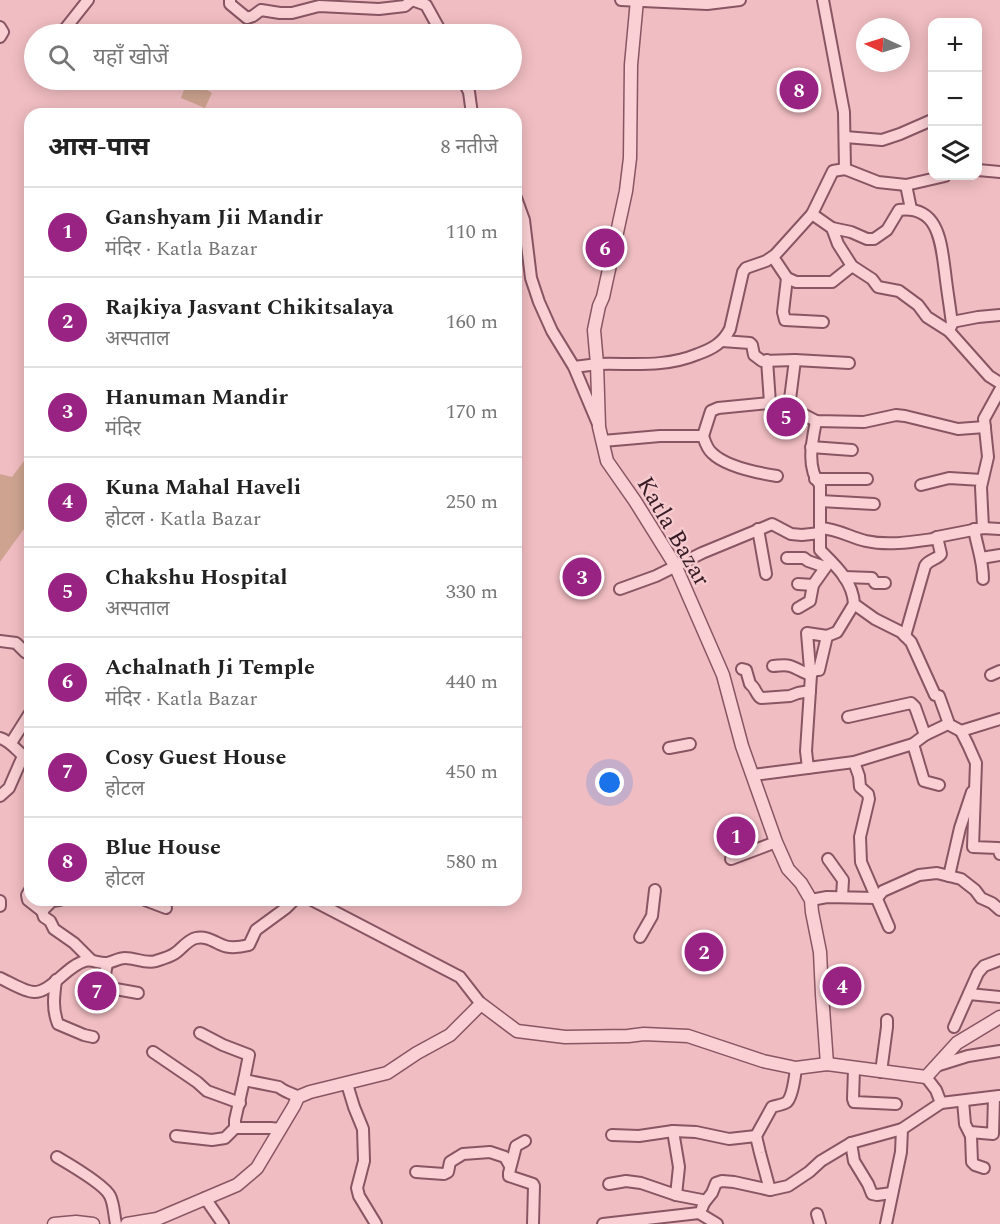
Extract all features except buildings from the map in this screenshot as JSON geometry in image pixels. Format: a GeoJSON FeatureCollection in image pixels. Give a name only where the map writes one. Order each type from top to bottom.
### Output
{"type":"FeatureCollection","features":[{"type":"Feature","properties":{"kind":"street"},"geometry":{"type":"LineString","coordinates":[[69,24],[88,0]]}},
{"type":"Feature","properties":{"kind":"street"},"geometry":{"type":"LineString","coordinates":[[230,0],[230,4],[247,18],[261,10],[292,13],[319,6],[380,9],[405,6],[412,0],[426,5],[436,24]]}},
{"type":"Feature","properties":{"kind":"street"},"geometry":{"type":"LineString","coordinates":[[621,0],[707,4],[740,0]]}},
{"type":"Feature","properties":{"kind":"street"},"geometry":{"type":"LineString","coordinates":[[823,0],[844,111],[845,169]]}},
{"type":"Feature","properties":{"kind":"street","name":"Katla Bazar"},"geometry":{"type":"LineString","coordinates":[[637,1],[632,65],[629,169],[594,330],[599,427],[608,461],[675,565],[723,675],[742,746],[776,842],[788,869],[801,883],[811,900],[820,952],[827,1064]]}},
{"type":"Feature","properties":{"kind":"street"},"geometry":{"type":"LineString","coordinates":[[0,27],[3,32],[0,37]]}},
{"type":"Feature","properties":{"kind":"street"},"geometry":{"type":"LineString","coordinates":[[468,90],[471,108]]}},
{"type":"Feature","properties":{"kind":"street"},"geometry":{"type":"LineString","coordinates":[[845,137],[882,140],[928,122]]}},
{"type":"Feature","properties":{"kind":"street"},"geometry":{"type":"LineString","coordinates":[[574,367],[597,364],[667,364],[687,359],[717,346],[726,338],[730,329],[743,272],[746,268],[772,257],[812,214],[833,171],[845,169],[878,182],[906,185],[928,180]]}},
{"type":"Feature","properties":{"kind":"street"},"geometry":{"type":"LineString","coordinates":[[982,170],[1000,171]]}},
{"type":"Feature","properties":{"kind":"street"},"geometry":{"type":"LineString","coordinates":[[906,185],[911,209]]}},
{"type":"Feature","properties":{"kind":"street"},"geometry":{"type":"LineString","coordinates":[[812,214],[832,228],[851,232],[867,239],[874,239],[887,230],[897,211],[901,209],[911,209],[925,214],[939,233],[950,327]]}},
{"type":"Feature","properties":{"kind":"street"},"geometry":{"type":"LineString","coordinates":[[522,214],[533,285],[552,331],[574,367],[599,427]]}},
{"type":"Feature","properties":{"kind":"street"},"geometry":{"type":"LineString","coordinates":[[832,228],[838,244],[852,266],[872,279],[878,287],[899,291],[918,305],[927,317],[950,327],[989,376],[1000,383]]}},
{"type":"Feature","properties":{"kind":"street"},"geometry":{"type":"LineString","coordinates":[[772,257],[787,278],[796,282],[829,282],[852,266]]}},
{"type":"Feature","properties":{"kind":"street"},"geometry":{"type":"LineString","coordinates":[[787,278],[784,319],[793,322],[823,322]]}},
{"type":"Feature","properties":{"kind":"street"},"geometry":{"type":"LineString","coordinates":[[950,327],[978,316],[1000,315]]}},
{"type":"Feature","properties":{"kind":"street"},"geometry":{"type":"LineString","coordinates":[[722,341],[750,343],[754,355],[762,361],[849,363]]}},
{"type":"Feature","properties":{"kind":"street"},"geometry":{"type":"LineString","coordinates":[[767,360],[770,403]]}},
{"type":"Feature","properties":{"kind":"street"},"geometry":{"type":"LineString","coordinates":[[789,407],[795,360]]}},
{"type":"Feature","properties":{"kind":"street"},"geometry":{"type":"LineString","coordinates":[[983,579],[981,558],[976,543],[982,480],[987,462],[984,419],[1000,390]]}},
{"type":"Feature","properties":{"kind":"street"},"geometry":{"type":"LineString","coordinates":[[777,476],[742,469],[712,454],[703,436],[711,411],[718,408],[770,403],[789,407],[816,421],[864,422],[896,415],[958,429],[985,427]]}},
{"type":"Feature","properties":{"kind":"street"},"geometry":{"type":"LineString","coordinates":[[808,768],[806,751],[812,672],[807,633],[827,636],[837,632],[854,604],[852,593],[844,577],[828,564],[820,550],[820,486],[815,479],[812,467],[811,447],[816,421]]}},
{"type":"Feature","properties":{"kind":"street"},"geometry":{"type":"LineString","coordinates":[[603,441],[660,436],[703,436]]}},
{"type":"Feature","properties":{"kind":"street"},"geometry":{"type":"LineString","coordinates":[[811,447],[852,450]]}},
{"type":"Feature","properties":{"kind":"street"},"geometry":{"type":"LineString","coordinates":[[987,453],[1000,455]]}},
{"type":"Feature","properties":{"kind":"street"},"geometry":{"type":"LineString","coordinates":[[921,485],[949,478],[982,480]]}},
{"type":"Feature","properties":{"kind":"street"},"geometry":{"type":"LineString","coordinates":[[815,479],[867,479]]}},
{"type":"Feature","properties":{"kind":"street"},"geometry":{"type":"LineString","coordinates":[[820,501],[874,504]]}},
{"type":"Feature","properties":{"kind":"street"},"geometry":{"type":"LineString","coordinates":[[620,589],[656,576],[702,552],[772,525],[791,534],[802,535],[820,530],[835,530],[876,543],[907,542],[978,529],[1000,529]]}},
{"type":"Feature","properties":{"kind":"street"},"geometry":{"type":"LineString","coordinates":[[758,529],[766,574]]}},
{"type":"Feature","properties":{"kind":"street"},"geometry":{"type":"LineString","coordinates":[[905,636],[925,566],[941,554],[937,537]]}},
{"type":"Feature","properties":{"kind":"street"},"geometry":{"type":"LineString","coordinates":[[981,558],[1000,555]]}},
{"type":"Feature","properties":{"kind":"street"},"geometry":{"type":"LineString","coordinates":[[787,558],[804,558],[808,561],[828,564]]}},
{"type":"Feature","properties":{"kind":"street"},"geometry":{"type":"LineString","coordinates":[[798,608],[810,601],[813,585],[828,564]]}},
{"type":"Feature","properties":{"kind":"street"},"geometry":{"type":"LineString","coordinates":[[844,577],[872,578],[875,583],[885,584]]}},
{"type":"Feature","properties":{"kind":"street"},"geometry":{"type":"LineString","coordinates":[[798,584],[813,585]]}},
{"type":"Feature","properties":{"kind":"street"},"geometry":{"type":"LineString","coordinates":[[854,604],[874,619],[901,632],[911,642],[935,695],[939,696],[948,724]]}},
{"type":"Feature","properties":{"kind":"street"},"geometry":{"type":"LineString","coordinates":[[773,666],[785,665],[799,671],[819,670],[827,636]]}},
{"type":"Feature","properties":{"kind":"street"},"geometry":{"type":"LineString","coordinates":[[0,641],[16,643],[24,651]]}},
{"type":"Feature","properties":{"kind":"street"},"geometry":{"type":"LineString","coordinates":[[742,669],[746,670],[750,684],[761,698],[790,696],[810,691]]}},
{"type":"Feature","properties":{"kind":"street"},"geometry":{"type":"LineString","coordinates":[[848,717],[912,703],[925,735]]}},
{"type":"Feature","properties":{"kind":"street"},"geometry":{"type":"LineString","coordinates":[[961,731],[1000,719]]}},
{"type":"Feature","properties":{"kind":"street"},"geometry":{"type":"LineString","coordinates":[[11,743],[24,722]]}},
{"type":"Feature","properties":{"kind":"street"},"geometry":{"type":"LineString","coordinates":[[948,724],[961,731],[975,764],[973,847],[998,848],[1000,854]]}},
{"type":"Feature","properties":{"kind":"street"},"geometry":{"type":"LineString","coordinates":[[753,775],[854,762],[913,744],[925,735],[948,724]]}},
{"type":"Feature","properties":{"kind":"street"},"geometry":{"type":"LineString","coordinates":[[0,738],[11,743],[24,756]]}},
{"type":"Feature","properties":{"kind":"street"},"geometry":{"type":"LineString","coordinates":[[669,748],[690,744]]}},
{"type":"Feature","properties":{"kind":"street"},"geometry":{"type":"LineString","coordinates":[[913,744],[924,781],[939,786]]}},
{"type":"Feature","properties":{"kind":"street"},"geometry":{"type":"LineString","coordinates":[[0,796],[9,788],[24,762]]}},
{"type":"Feature","properties":{"kind":"street"},"geometry":{"type":"LineString","coordinates":[[854,762],[860,787],[868,794],[869,799],[860,837],[861,862],[889,927]]}},
{"type":"Feature","properties":{"kind":"street"},"geometry":{"type":"LineString","coordinates":[[949,876],[960,828],[975,784]]}},
{"type":"Feature","properties":{"kind":"street"},"geometry":{"type":"LineString","coordinates":[[731,859],[776,842]]}},
{"type":"Feature","properties":{"kind":"street"},"geometry":{"type":"LineString","coordinates":[[828,859],[843,880],[842,897]]}},
{"type":"Feature","properties":{"kind":"street"},"geometry":{"type":"LineString","coordinates":[[811,900],[827,897],[877,898],[884,891],[919,875],[937,873],[961,879],[981,898],[1000,910]]}},
{"type":"Feature","properties":{"kind":"street"},"geometry":{"type":"LineString","coordinates":[[640,937],[652,916],[655,890]]}},
{"type":"Feature","properties":{"kind":"street"},"geometry":{"type":"LineString","coordinates":[[0,901],[0,906]]}},
{"type":"Feature","properties":{"kind":"street"},"geometry":{"type":"LineString","coordinates":[[34,906],[42,911],[54,929],[74,943],[91,960]]}},
{"type":"Feature","properties":{"kind":"street"},"geometry":{"type":"LineString","coordinates":[[42,911],[47,906]]}},
{"type":"Feature","properties":{"kind":"street"},"geometry":{"type":"LineString","coordinates":[[161,906],[166,908]]}},
{"type":"Feature","properties":{"kind":"street"},"geometry":{"type":"LineString","coordinates":[[0,978],[33,992],[41,991],[70,968],[84,961],[107,963],[123,958],[133,958],[147,962],[157,961],[172,956],[193,938],[212,939],[221,945],[233,948],[249,945],[256,930],[288,906]]}},
{"type":"Feature","properties":{"kind":"street"},"geometry":{"type":"LineString","coordinates":[[324,906],[460,977],[481,1004],[517,1032],[559,1036],[644,1034],[688,1036],[763,1061],[796,1068],[827,1064],[926,1077],[936,1090],[941,1103]]}},
{"type":"Feature","properties":{"kind":"street"},"geometry":{"type":"LineString","coordinates":[[954,1027],[978,973],[984,966],[1000,960]]}},
{"type":"Feature","properties":{"kind":"street"},"geometry":{"type":"LineString","coordinates":[[107,963],[104,982],[106,986],[138,993]]}},
{"type":"Feature","properties":{"kind":"street"},"geometry":{"type":"LineString","coordinates":[[56,980],[54,1002],[58,1024],[93,1037]]}},
{"type":"Feature","properties":{"kind":"street"},"geometry":{"type":"LineString","coordinates":[[969,994],[1000,997]]}},
{"type":"Feature","properties":{"kind":"street"},"geometry":{"type":"LineString","coordinates":[[127,1224],[157,1219],[237,1185],[257,1168],[298,1097],[387,1073],[450,1035],[481,1004]]}},
{"type":"Feature","properties":{"kind":"street"},"geometry":{"type":"LineString","coordinates":[[926,1077],[957,1043],[1000,1017]]}},
{"type":"Feature","properties":{"kind":"street"},"geometry":{"type":"LineString","coordinates":[[881,1072],[887,1020]]}},
{"type":"Feature","properties":{"kind":"street"},"geometry":{"type":"LineString","coordinates":[[176,1136],[212,1140],[225,1138],[235,1128],[249,1055],[200,1033]]}},
{"type":"Feature","properties":{"kind":"street"},"geometry":{"type":"LineString","coordinates":[[936,1065],[968,1056],[1000,1051]]}},
{"type":"Feature","properties":{"kind":"street"},"geometry":{"type":"LineString","coordinates":[[153,1052],[207,1091],[240,1103]]}},
{"type":"Feature","properties":{"kind":"street"},"geometry":{"type":"LineString","coordinates":[[770,1190],[756,1136],[772,1107],[788,1100],[796,1068]]}},
{"type":"Feature","properties":{"kind":"street"},"geometry":{"type":"LineString","coordinates":[[854,1069],[854,1102],[896,1104]]}},
{"type":"Feature","properties":{"kind":"street"},"geometry":{"type":"LineString","coordinates":[[244,1080],[279,1087],[298,1097]]}},
{"type":"Feature","properties":{"kind":"street"},"geometry":{"type":"LineString","coordinates":[[347,1084],[363,1129],[364,1161],[357,1188],[359,1196],[376,1224]]}},
{"type":"Feature","properties":{"kind":"street"},"geometry":{"type":"LineString","coordinates":[[603,1224],[702,1208],[716,1183],[722,1181],[770,1190],[788,1186],[809,1172],[820,1161],[851,1143],[902,1129],[941,1103],[998,1096],[993,1134],[970,1132]]}},
{"type":"Feature","properties":{"kind":"street"},"geometry":{"type":"LineString","coordinates":[[963,1101],[965,1124],[972,1140],[972,1162],[984,1168]]}},
{"type":"Feature","properties":{"kind":"street"},"geometry":{"type":"LineString","coordinates":[[235,1128],[280,1129]]}},
{"type":"Feature","properties":{"kind":"street"},"geometry":{"type":"LineString","coordinates":[[886,1224],[901,1152],[902,1129]]}},
{"type":"Feature","properties":{"kind":"street"},"geometry":{"type":"LineString","coordinates":[[612,1135],[639,1136],[673,1131],[696,1132],[729,1139],[756,1136]]}},
{"type":"Feature","properties":{"kind":"street"},"geometry":{"type":"LineString","coordinates":[[673,1131],[679,1167],[676,1195]]}},
{"type":"Feature","properties":{"kind":"street"},"geometry":{"type":"LineString","coordinates":[[525,1141],[516,1146],[509,1176],[533,1184],[533,1224]]}},
{"type":"Feature","properties":{"kind":"street"},"geometry":{"type":"LineString","coordinates":[[851,1143],[854,1161],[872,1194],[892,1193]]}},
{"type":"Feature","properties":{"kind":"street"},"geometry":{"type":"LineString","coordinates":[[416,1172],[444,1174],[448,1172],[450,1162],[463,1154],[481,1152],[495,1153],[505,1157],[510,1166]]}},
{"type":"Feature","properties":{"kind":"street"},"geometry":{"type":"LineString","coordinates":[[57,1157],[106,1190],[111,1198],[116,1224]]}},
{"type":"Feature","properties":{"kind":"street"},"geometry":{"type":"LineString","coordinates":[[609,1184],[626,1181],[641,1183],[676,1195],[698,1199],[702,1208],[717,1224]]}},
{"type":"Feature","properties":{"kind":"street"},"geometry":{"type":"LineString","coordinates":[[205,1198],[223,1224]]}},
{"type":"Feature","properties":{"kind":"street"},"geometry":{"type":"LineString","coordinates":[[54,1224],[76,1222],[93,1224]]}},
{"type":"Feature","properties":{"kind":"shaded area"},"geometry":{"type":"Polygon","coordinates":[[[184,90],[207,90],[212,93],[205,108],[181,98],[184,90]]]}},
{"type":"Feature","properties":{"kind":"shaded area"},"geometry":{"type":"Polygon","coordinates":[[[24,461],[24,529],[0,562],[0,474],[12,477],[24,461]]]}},
{"type":"Feature","properties":{"kind":"place","name":"Blue House"},"geometry":{"type":"Point","coordinates":[799,90]}},
{"type":"Feature","properties":{"kind":"place","name":"Achalnath Ji Temple"},"geometry":{"type":"Point","coordinates":[605,248]}},
{"type":"Feature","properties":{"kind":"place","name":"Chakshu Hospital"},"geometry":{"type":"Point","coordinates":[786,417]}},
{"type":"Feature","properties":{"kind":"place","name":"Hanuman Mandir"},"geometry":{"type":"Point","coordinates":[582,577]}},
{"type":"Feature","properties":{"kind":"place","name":"Ganshyam Jii Mandir"},"geometry":{"type":"Point","coordinates":[736,836]}},
{"type":"Feature","properties":{"kind":"place","name":"Rajkiya Jasvant Chikitsalaya"},"geometry":{"type":"Point","coordinates":[704,952]}},
{"type":"Feature","properties":{"kind":"place","name":"Kuna Mahal Haveli"},"geometry":{"type":"Point","coordinates":[842,986]}},
{"type":"Feature","properties":{"kind":"place","name":"Cosy Guest House"},"geometry":{"type":"Point","coordinates":[97,991]}}]}
